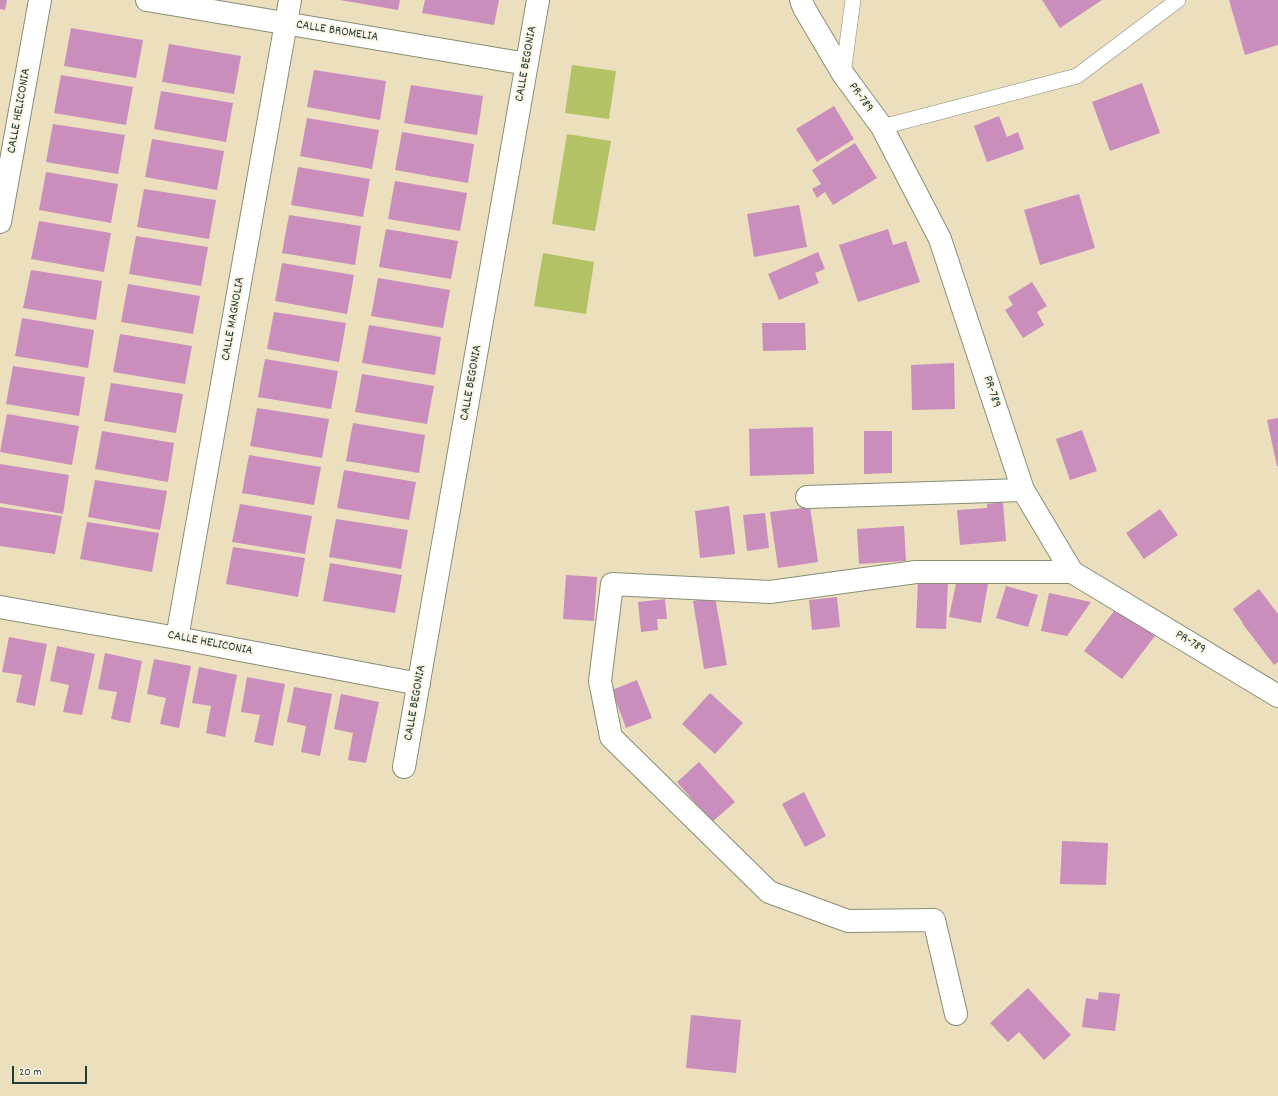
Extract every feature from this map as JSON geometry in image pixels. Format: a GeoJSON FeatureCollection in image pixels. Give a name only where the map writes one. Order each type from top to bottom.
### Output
{"type":"FeatureCollection","features":[{"type":"Feature","properties":{"kind":"street","name":"CALLE HELICONIA"},"geometry":{"type":"LineString","coordinates":[[0,222],[40,0]]}},
{"type":"Feature","properties":{"kind":"street","name":"CALLE BROMELIA"},"geometry":{"type":"LineString","coordinates":[[147,0],[527,64]]}},
{"type":"Feature","properties":{"kind":"street","name":"CALLE MAGNOLIA"},"geometry":{"type":"LineString","coordinates":[[177,638],[290,0]]}},
{"type":"Feature","properties":{"kind":"street","name":"CALLE BEGONIA"},"geometry":{"type":"LineString","coordinates":[[404,767],[538,0]]}},
{"type":"Feature","properties":{"kind":"street","name":"PR-789"},"geometry":{"type":"LineString","coordinates":[[801,0],[804,8],[843,74],[882,127],[940,239],[1023,490],[1072,572],[1278,696]]}},
{"type":"Feature","properties":{"kind":"street"},"geometry":{"type":"LineString","coordinates":[[806,497],[1023,490]]}},
{"type":"Feature","properties":{"kind":"street"},"geometry":{"type":"LineString","coordinates":[[956,1014],[934,920],[848,921],[769,892],[610,737],[600,681],[612,584],[770,592],[916,572],[1072,572]]}},
{"type":"Feature","properties":{"kind":"street","name":"CALLE HELICONIA"},"geometry":{"type":"LineString","coordinates":[[0,607],[177,638],[419,684]]}},
{"type":"Feature","properties":{"kind":"lane"},"geometry":{"type":"LineString","coordinates":[[843,74],[853,0]]}},
{"type":"Feature","properties":{"kind":"lane"},"geometry":{"type":"LineString","coordinates":[[882,127],[1077,76],[1178,0]]}},
{"type":"Feature","properties":{"kind":"green space"},"geometry":{"type":"Polygon","coordinates":[[[572,65],[616,71],[609,119],[565,113],[572,65]]]}},
{"type":"Feature","properties":{"kind":"green space"},"geometry":{"type":"Polygon","coordinates":[[[567,134],[611,141],[595,231],[552,224],[567,134]]]}},
{"type":"Feature","properties":{"kind":"green space"},"geometry":{"type":"Polygon","coordinates":[[[543,253],[594,262],[586,314],[534,306],[543,253]]]}},
{"type":"Feature","properties":{"kind":"building"},"geometry":{"type":"Polygon","coordinates":[[[0,0],[7,0],[5,10],[0,9],[0,0]]]}},
{"type":"Feature","properties":{"kind":"building"},"geometry":{"type":"Polygon","coordinates":[[[340,0],[400,0],[398,10],[340,0]]]}},
{"type":"Feature","properties":{"kind":"building"},"geometry":{"type":"Polygon","coordinates":[[[425,0],[499,0],[494,25],[422,13],[425,0]]]}},
{"type":"Feature","properties":{"kind":"building"},"geometry":{"type":"Polygon","coordinates":[[[1042,0],[1102,0],[1060,28],[1042,0]]]}},
{"type":"Feature","properties":{"kind":"building"},"geometry":{"type":"Polygon","coordinates":[[[1229,0],[1278,0],[1278,45],[1245,55],[1229,0]]]}},
{"type":"Feature","properties":{"kind":"building"},"geometry":{"type":"Polygon","coordinates":[[[71,28],[143,40],[136,78],[64,66],[71,28]]]}},
{"type":"Feature","properties":{"kind":"building"},"geometry":{"type":"Polygon","coordinates":[[[169,44],[241,56],[234,94],[162,82],[169,44]]]}},
{"type":"Feature","properties":{"kind":"building"},"geometry":{"type":"Polygon","coordinates":[[[314,70],[386,81],[380,120],[307,107],[314,70]]]}},
{"type":"Feature","properties":{"kind":"building"},"geometry":{"type":"Polygon","coordinates":[[[61,75],[133,87],[126,125],[54,113],[61,75]]]}},
{"type":"Feature","properties":{"kind":"building"},"geometry":{"type":"Polygon","coordinates":[[[1142,83],[1160,133],[1110,151],[1092,102],[1142,83]]]}},
{"type":"Feature","properties":{"kind":"building"},"geometry":{"type":"Polygon","coordinates":[[[411,85],[483,96],[477,135],[404,123],[411,85]]]}},
{"type":"Feature","properties":{"kind":"building"},"geometry":{"type":"Polygon","coordinates":[[[161,91],[233,103],[226,142],[154,129],[161,91]]]}},
{"type":"Feature","properties":{"kind":"building"},"geometry":{"type":"Polygon","coordinates":[[[834,106],[854,139],[817,162],[796,129],[834,106]]]}},
{"type":"Feature","properties":{"kind":"building"},"geometry":{"type":"Polygon","coordinates":[[[999,116],[1007,137],[1018,132],[1024,149],[987,162],[974,126],[999,116]]]}},
{"type":"Feature","properties":{"kind":"building"},"geometry":{"type":"Polygon","coordinates":[[[307,118],[379,130],[372,169],[300,156],[307,118]]]}},
{"type":"Feature","properties":{"kind":"building"},"geometry":{"type":"Polygon","coordinates":[[[53,124],[125,135],[118,174],[46,162],[53,124]]]}},
{"type":"Feature","properties":{"kind":"building"},"geometry":{"type":"Polygon","coordinates":[[[402,132],[474,144],[468,183],[395,170],[402,132]]]}},
{"type":"Feature","properties":{"kind":"building"},"geometry":{"type":"Polygon","coordinates":[[[152,139],[224,151],[217,190],[145,177],[152,139]]]}},
{"type":"Feature","properties":{"kind":"building"},"geometry":{"type":"Polygon","coordinates":[[[855,143],[877,178],[833,205],[825,192],[817,198],[812,189],[821,184],[812,170],[855,143]]]}},
{"type":"Feature","properties":{"kind":"building"},"geometry":{"type":"Polygon","coordinates":[[[298,167],[370,179],[363,217],[291,205],[298,167]]]}},
{"type":"Feature","properties":{"kind":"building"},"geometry":{"type":"Polygon","coordinates":[[[46,172],[118,184],[111,223],[39,210],[46,172]]]}},
{"type":"Feature","properties":{"kind":"building"},"geometry":{"type":"Polygon","coordinates":[[[395,181],[467,193],[460,231],[388,219],[395,181]]]}},
{"type":"Feature","properties":{"kind":"building"},"geometry":{"type":"Polygon","coordinates":[[[144,189],[216,200],[209,239],[137,227],[144,189]]]}},
{"type":"Feature","properties":{"kind":"building"},"geometry":{"type":"Polygon","coordinates":[[[1079,194],[1095,248],[1040,265],[1024,210],[1079,194]]]}},
{"type":"Feature","properties":{"kind":"building"},"geometry":{"type":"Polygon","coordinates":[[[799,205],[807,247],[754,257],[747,214],[799,205]]]}},
{"type":"Feature","properties":{"kind":"building"},"geometry":{"type":"Polygon","coordinates":[[[289,215],[361,226],[355,265],[282,253],[289,215]]]}},
{"type":"Feature","properties":{"kind":"building"},"geometry":{"type":"Polygon","coordinates":[[[39,221],[111,233],[104,272],[31,259],[39,221]]]}},
{"type":"Feature","properties":{"kind":"building"},"geometry":{"type":"Polygon","coordinates":[[[386,229],[458,241],[451,279],[379,267],[386,229]]]}},
{"type":"Feature","properties":{"kind":"building"},"geometry":{"type":"Polygon","coordinates":[[[888,229],[893,245],[906,241],[920,282],[858,302],[839,245],[888,229]]]}},
{"type":"Feature","properties":{"kind":"building"},"geometry":{"type":"Polygon","coordinates":[[[136,236],[208,247],[201,286],[129,274],[136,236]]]}},
{"type":"Feature","properties":{"kind":"building"},"geometry":{"type":"Polygon","coordinates":[[[818,252],[825,269],[815,273],[819,283],[779,300],[768,274],[818,252]]]}},
{"type":"Feature","properties":{"kind":"building"},"geometry":{"type":"Polygon","coordinates":[[[282,263],[354,275],[347,314],[275,301],[282,263]]]}},
{"type":"Feature","properties":{"kind":"building"},"geometry":{"type":"Polygon","coordinates":[[[31,270],[102,281],[96,320],[23,308],[31,270]]]}},
{"type":"Feature","properties":{"kind":"building"},"geometry":{"type":"Polygon","coordinates":[[[378,278],[450,290],[443,328],[371,316],[378,278]]]}},
{"type":"Feature","properties":{"kind":"building"},"geometry":{"type":"Polygon","coordinates":[[[1032,282],[1047,306],[1037,312],[1044,325],[1023,338],[1005,310],[1013,305],[1008,297],[1032,282]]]}},
{"type":"Feature","properties":{"kind":"building"},"geometry":{"type":"Polygon","coordinates":[[[128,284],[200,296],[193,334],[121,322],[128,284]]]}},
{"type":"Feature","properties":{"kind":"building"},"geometry":{"type":"Polygon","coordinates":[[[274,312],[346,323],[339,362],[267,349],[274,312]]]}},
{"type":"Feature","properties":{"kind":"building"},"geometry":{"type":"Polygon","coordinates":[[[22,318],[94,330],[88,368],[15,356],[22,318]]]}},
{"type":"Feature","properties":{"kind":"building"},"geometry":{"type":"Polygon","coordinates":[[[762,323],[805,323],[806,350],[763,351],[762,323]]]}},
{"type":"Feature","properties":{"kind":"building"},"geometry":{"type":"Polygon","coordinates":[[[369,325],[441,337],[435,375],[362,363],[369,325]]]}},
{"type":"Feature","properties":{"kind":"building"},"geometry":{"type":"Polygon","coordinates":[[[120,334],[192,346],[185,384],[113,372],[120,334]]]}},
{"type":"Feature","properties":{"kind":"building"},"geometry":{"type":"Polygon","coordinates":[[[265,359],[338,371],[331,409],[258,397],[265,359]]]}},
{"type":"Feature","properties":{"kind":"building"},"geometry":{"type":"Polygon","coordinates":[[[954,363],[955,409],[912,410],[911,365],[954,363]]]}},
{"type":"Feature","properties":{"kind":"building"},"geometry":{"type":"Polygon","coordinates":[[[13,366],[85,377],[79,416],[6,404],[13,366]]]}},
{"type":"Feature","properties":{"kind":"building"},"geometry":{"type":"Polygon","coordinates":[[[362,374],[434,386],[427,424],[355,412],[362,374]]]}},
{"type":"Feature","properties":{"kind":"building"},"geometry":{"type":"Polygon","coordinates":[[[111,383],[183,394],[176,433],[104,421],[111,383]]]}},
{"type":"Feature","properties":{"kind":"building"},"geometry":{"type":"Polygon","coordinates":[[[257,408],[329,419],[322,458],[250,446],[257,408]]]}},
{"type":"Feature","properties":{"kind":"building"},"geometry":{"type":"Polygon","coordinates":[[[7,414],[79,426],[72,465],[0,452],[7,414]]]}},
{"type":"Feature","properties":{"kind":"building"},"geometry":{"type":"Polygon","coordinates":[[[1278,418],[1278,466],[1277,466],[1267,420],[1278,418]]]}},
{"type":"Feature","properties":{"kind":"building"},"geometry":{"type":"Polygon","coordinates":[[[353,423],[425,435],[419,473],[346,461],[353,423]]]}},
{"type":"Feature","properties":{"kind":"building"},"geometry":{"type":"Polygon","coordinates":[[[813,427],[814,474],[750,476],[749,429],[813,427]]]}},
{"type":"Feature","properties":{"kind":"building"},"geometry":{"type":"Polygon","coordinates":[[[1082,430],[1097,471],[1070,480],[1056,439],[1082,430]]]}},
{"type":"Feature","properties":{"kind":"building"},"geometry":{"type":"Polygon","coordinates":[[[102,431],[174,443],[168,482],[95,469],[102,431]]]}},
{"type":"Feature","properties":{"kind":"building"},"geometry":{"type":"Polygon","coordinates":[[[864,431],[892,431],[892,473],[864,474],[864,431]]]}},
{"type":"Feature","properties":{"kind":"building"},"geometry":{"type":"Polygon","coordinates":[[[249,455],[321,467],[314,505],[242,493],[249,455]]]}},
{"type":"Feature","properties":{"kind":"building"},"geometry":{"type":"Polygon","coordinates":[[[0,464],[69,475],[63,514],[0,503],[0,464]]]}},
{"type":"Feature","properties":{"kind":"building"},"geometry":{"type":"Polygon","coordinates":[[[344,470],[416,482],[409,520],[337,508],[344,470]]]}},
{"type":"Feature","properties":{"kind":"building"},"geometry":{"type":"Polygon","coordinates":[[[95,480],[167,491],[160,530],[88,517],[95,480]]]}},
{"type":"Feature","properties":{"kind":"building"},"geometry":{"type":"Polygon","coordinates":[[[1003,502],[1006,541],[960,545],[957,510],[987,508],[987,504],[1003,502]]]}},
{"type":"Feature","properties":{"kind":"building"},"geometry":{"type":"Polygon","coordinates":[[[240,504],[312,516],[305,554],[232,542],[240,504]]]}},
{"type":"Feature","properties":{"kind":"building"},"geometry":{"type":"Polygon","coordinates":[[[729,506],[735,554],[700,558],[695,511],[729,506]]]}},
{"type":"Feature","properties":{"kind":"building"},"geometry":{"type":"Polygon","coordinates":[[[0,507],[62,516],[55,554],[0,546],[0,507]]]}},
{"type":"Feature","properties":{"kind":"building"},"geometry":{"type":"Polygon","coordinates":[[[810,507],[818,562],[778,568],[770,512],[810,507]]]}},
{"type":"Feature","properties":{"kind":"building"},"geometry":{"type":"Polygon","coordinates":[[[1160,509],[1178,535],[1144,559],[1126,533],[1160,509]]]}},
{"type":"Feature","properties":{"kind":"building"},"geometry":{"type":"Polygon","coordinates":[[[765,513],[769,548],[747,551],[743,515],[765,513]]]}},
{"type":"Feature","properties":{"kind":"building"},"geometry":{"type":"Polygon","coordinates":[[[336,519],[408,530],[401,569],[329,557],[336,519]]]}},
{"type":"Feature","properties":{"kind":"building"},"geometry":{"type":"Polygon","coordinates":[[[87,522],[159,533],[152,572],[80,559],[87,522]]]}},
{"type":"Feature","properties":{"kind":"building"},"geometry":{"type":"Polygon","coordinates":[[[904,526],[906,561],[859,564],[857,529],[904,526]]]}},
{"type":"Feature","properties":{"kind":"building"},"geometry":{"type":"Polygon","coordinates":[[[233,547],[305,558],[298,597],[226,584],[233,547]]]}},
{"type":"Feature","properties":{"kind":"building"},"geometry":{"type":"Polygon","coordinates":[[[330,563],[402,575],[395,613],[323,601],[330,563]]]}},
{"type":"Feature","properties":{"kind":"building"},"geometry":{"type":"Polygon","coordinates":[[[566,575],[597,577],[594,621],[563,619],[566,575]]]}},
{"type":"Feature","properties":{"kind":"building"},"geometry":{"type":"Polygon","coordinates":[[[957,579],[988,584],[981,623],[949,617],[957,579]]]}},
{"type":"Feature","properties":{"kind":"building"},"geometry":{"type":"Polygon","coordinates":[[[918,581],[948,581],[946,629],[916,628],[918,581]]]}},
{"type":"Feature","properties":{"kind":"building"},"geometry":{"type":"Polygon","coordinates":[[[1006,586],[1038,595],[1028,627],[996,618],[1006,586]]]}},
{"type":"Feature","properties":{"kind":"building"},"geometry":{"type":"Polygon","coordinates":[[[1259,589],[1278,614],[1278,662],[1274,665],[1233,609],[1259,589]]]}},
{"type":"Feature","properties":{"kind":"building"},"geometry":{"type":"Polygon","coordinates":[[[1049,593],[1091,602],[1067,636],[1041,631],[1049,593]]]}},
{"type":"Feature","properties":{"kind":"building"},"geometry":{"type":"Polygon","coordinates":[[[715,597],[727,665],[704,669],[693,601],[715,597]]]}},
{"type":"Feature","properties":{"kind":"building"},"geometry":{"type":"Polygon","coordinates":[[[837,597],[840,627],[812,630],[809,600],[837,597]]]}},
{"type":"Feature","properties":{"kind":"building"},"geometry":{"type":"Polygon","coordinates":[[[665,599],[667,619],[657,619],[658,630],[641,632],[638,602],[665,599]]]}},
{"type":"Feature","properties":{"kind":"building"},"geometry":{"type":"Polygon","coordinates":[[[1117,607],[1155,636],[1122,679],[1084,651],[1117,607]]]}},
{"type":"Feature","properties":{"kind":"building"},"geometry":{"type":"Polygon","coordinates":[[[9,637],[47,644],[35,706],[16,702],[22,675],[2,672],[9,637]]]}},
{"type":"Feature","properties":{"kind":"building"},"geometry":{"type":"Polygon","coordinates":[[[57,646],[95,654],[82,715],[63,712],[69,685],[50,681],[57,646]]]}},
{"type":"Feature","properties":{"kind":"building"},"geometry":{"type":"Polygon","coordinates":[[[105,653],[142,661],[130,723],[111,719],[117,692],[98,689],[105,653]]]}},
{"type":"Feature","properties":{"kind":"building"},"geometry":{"type":"Polygon","coordinates":[[[154,659],[191,666],[179,728],[160,724],[166,698],[147,694],[154,659]]]}},
{"type":"Feature","properties":{"kind":"building"},"geometry":{"type":"Polygon","coordinates":[[[199,667],[237,675],[225,737],[206,733],[211,706],[192,703],[199,667]]]}},
{"type":"Feature","properties":{"kind":"building"},"geometry":{"type":"Polygon","coordinates":[[[247,677],[285,684],[273,746],[254,742],[260,715],[241,712],[247,677]]]}},
{"type":"Feature","properties":{"kind":"building"},"geometry":{"type":"Polygon","coordinates":[[[637,680],[652,718],[626,728],[612,690],[637,680]]]}},
{"type":"Feature","properties":{"kind":"building"},"geometry":{"type":"Polygon","coordinates":[[[294,687],[332,694],[320,756],[301,752],[306,726],[287,722],[294,687]]]}},
{"type":"Feature","properties":{"kind":"building"},"geometry":{"type":"Polygon","coordinates":[[[710,693],[743,723],[715,754],[682,724],[710,693]]]}},
{"type":"Feature","properties":{"kind":"building"},"geometry":{"type":"Polygon","coordinates":[[[341,694],[379,702],[366,763],[348,760],[353,733],[334,729],[341,694]]]}},
{"type":"Feature","properties":{"kind":"building"},"geometry":{"type":"Polygon","coordinates":[[[699,762],[735,802],[712,822],[677,782],[699,762]]]}},
{"type":"Feature","properties":{"kind":"building"},"geometry":{"type":"Polygon","coordinates":[[[804,792],[826,836],[805,847],[782,804],[804,792]]]}},
{"type":"Feature","properties":{"kind":"building"},"geometry":{"type":"Polygon","coordinates":[[[1062,841],[1108,843],[1106,885],[1060,884],[1062,841]]]}},
{"type":"Feature","properties":{"kind":"building"},"geometry":{"type":"Polygon","coordinates":[[[1028,988],[1071,1035],[1044,1060],[1019,1032],[1008,1042],[990,1023],[1028,988]]]}},
{"type":"Feature","properties":{"kind":"building"},"geometry":{"type":"Polygon","coordinates":[[[1099,992],[1120,994],[1115,1031],[1082,1027],[1086,998],[1098,1000],[1099,992]]]}},
{"type":"Feature","properties":{"kind":"building"},"geometry":{"type":"Polygon","coordinates":[[[691,1015],[741,1020],[736,1073],[686,1068],[691,1015]]]}}]}
